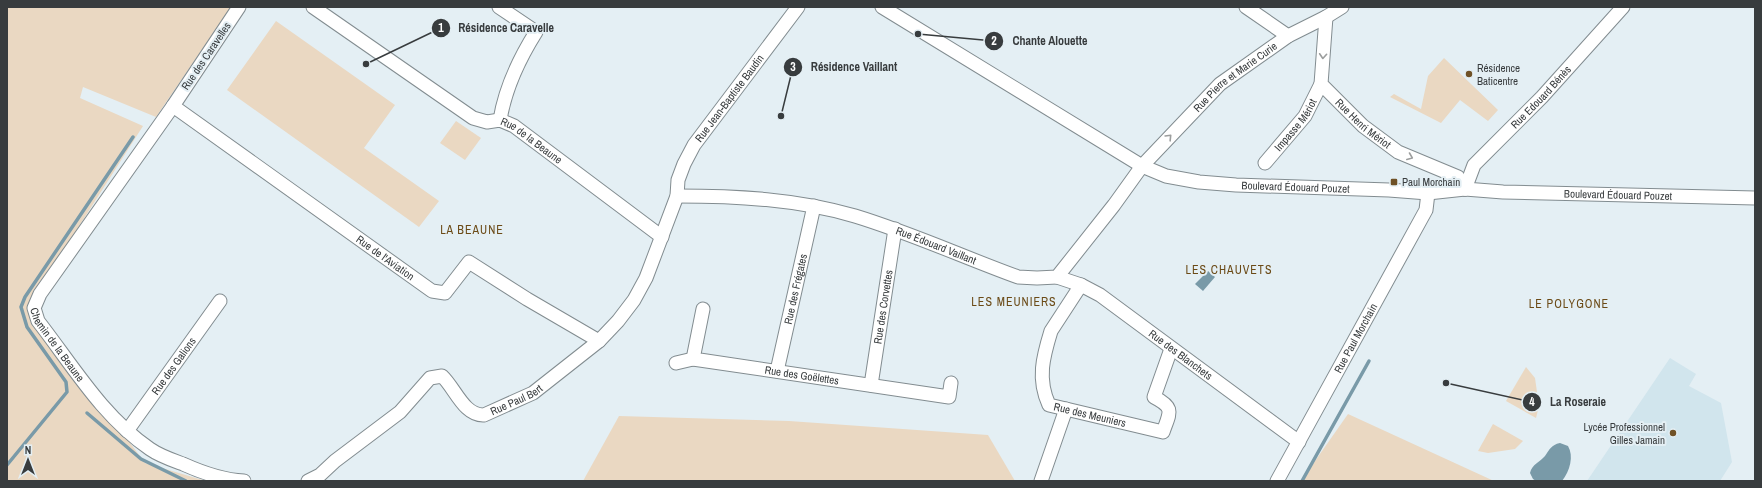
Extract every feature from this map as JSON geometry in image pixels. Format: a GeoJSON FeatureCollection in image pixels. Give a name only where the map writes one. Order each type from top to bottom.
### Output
{"type":"FeatureCollection","features":[{"type":"Feature","properties":{"kind":"street","name":"Rue des Caravelles"},"geometry":{"type":"LineString","coordinates":[[173,106],[239,7]]}},
{"type":"Feature","properties":{"kind":"street","name":"Rue de la Beaune"},"geometry":{"type":"LineString","coordinates":[[313,7],[473,118],[487,122],[500,120],[514,126],[662,237]]}},
{"type":"Feature","properties":{"kind":"street"},"geometry":{"type":"LineString","coordinates":[[499,7],[536,32],[520,59],[502,107],[500,120]]}},
{"type":"Feature","properties":{"kind":"street","name":"Rue Jean-Baptiste Baudin"},"geometry":{"type":"LineString","coordinates":[[677,196],[678,180],[694,145],[798,7]]}},
{"type":"Feature","properties":{"kind":"street","name":"Boulevard Édouard Pouzet"},"geometry":{"type":"LineString","coordinates":[[882,7],[1142,166],[1166,176],[1199,182],[1236,185],[1389,190],[1428,193],[1465,189],[1503,192],[1755,198]]}},
{"type":"Feature","properties":{"kind":"street"},"geometry":{"type":"LineString","coordinates":[[1246,7],[1288,36]]}},
{"type":"Feature","properties":{"kind":"street","name":"Rue Pierre et Marie Curie"},"geometry":{"type":"LineString","coordinates":[[1142,166],[1220,84],[1288,36],[1326,17],[1342,7]]}},
{"type":"Feature","properties":{"kind":"street","name":"Rue Edouard Bénès"},"geometry":{"type":"LineString","coordinates":[[1465,189],[1474,165],[1542,97],[1624,7]]}},
{"type":"Feature","properties":{"kind":"street"},"geometry":{"type":"LineString","coordinates":[[1321,84],[1326,17]]}},
{"type":"Feature","properties":{"kind":"street","name":"Rue Henri Mériot"},"geometry":{"type":"LineString","coordinates":[[1321,84],[1363,126],[1398,152],[1458,177],[1465,189]]}},
{"type":"Feature","properties":{"kind":"street","name":"Impasse Mériot"},"geometry":{"type":"LineString","coordinates":[[1265,162],[1305,116],[1321,84]]}},
{"type":"Feature","properties":{"kind":"street","name":"Rue de l'Aviation"},"geometry":{"type":"LineString","coordinates":[[173,106],[432,291],[445,292],[469,262],[526,299],[599,341]]}},
{"type":"Feature","properties":{"kind":"street","name":"Chemin de la Beaune"},"geometry":{"type":"LineString","coordinates":[[173,106],[40,294],[34,308],[38,321],[102,406],[127,431],[151,450],[197,471],[217,478],[244,481]]}},
{"type":"Feature","properties":{"kind":"street"},"geometry":{"type":"LineString","coordinates":[[1057,277],[1114,205],[1142,166]]}},
{"type":"Feature","properties":{"kind":"street","name":"Rue Paul Morchain"},"geometry":{"type":"LineString","coordinates":[[1277,481],[1426,210],[1428,193]]}},
{"type":"Feature","properties":{"kind":"street","name":"Rue Édouard Vaillant"},"geometry":{"type":"LineString","coordinates":[[677,196],[716,196],[763,199],[814,206],[854,216],[895,229],[1018,277],[1057,277]]}},
{"type":"Feature","properties":{"kind":"street","name":"Rue Paul Bert"},"geometry":{"type":"LineString","coordinates":[[308,481],[320,475],[335,461],[400,412],[430,378],[442,376],[470,411],[476,416],[484,415],[533,393],[599,341],[618,321],[634,300],[646,278],[677,196]]}},
{"type":"Feature","properties":{"kind":"street","name":"Rue des Frégates"},"geometry":{"type":"LineString","coordinates":[[777,371],[814,206]]}},
{"type":"Feature","properties":{"kind":"street","name":"Rue des Corvettes"},"geometry":{"type":"LineString","coordinates":[[871,385],[895,229]]}},
{"type":"Feature","properties":{"kind":"street","name":"Rue des Blanchets"},"geometry":{"type":"LineString","coordinates":[[1057,277],[1081,285],[1100,295],[1171,349],[1299,442]]}},
{"type":"Feature","properties":{"kind":"street","name":"Rue des Meuniers"},"geometry":{"type":"LineString","coordinates":[[1081,285],[1050,331],[1041,368],[1046,398],[1049,405],[1163,432],[1170,412],[1169,407],[1165,403],[1154,398],[1171,349]]}},
{"type":"Feature","properties":{"kind":"street","name":"Rue des Galions"},"geometry":{"type":"LineString","coordinates":[[127,431],[220,301]]}},
{"type":"Feature","properties":{"kind":"street"},"geometry":{"type":"LineString","coordinates":[[676,363],[693,359],[703,309]]}},
{"type":"Feature","properties":{"kind":"street","name":"Rue des Goëlettes"},"geometry":{"type":"LineString","coordinates":[[693,359],[949,397],[951,383]]}},
{"type":"Feature","properties":{"kind":"street"},"geometry":{"type":"LineString","coordinates":[[1041,481],[1066,409]]}},
{"type":"Feature","properties":{"kind":"shaded area"},"geometry":{"type":"Polygon","coordinates":[[[7,7],[231,7],[156,117],[83,87],[80,98],[143,126],[28,306],[145,463],[206,481],[7,481],[7,7]]]}},
{"type":"Feature","properties":{"kind":"shaded area"},"geometry":{"type":"Polygon","coordinates":[[[276,21],[395,105],[364,148],[439,201],[419,227],[227,90],[276,21]]]}},
{"type":"Feature","properties":{"kind":"shaded area"},"geometry":{"type":"Polygon","coordinates":[[[1444,58],[1498,110],[1488,121],[1460,100],[1441,123],[1390,97],[1394,94],[1421,109],[1428,76],[1444,58]]]}},
{"type":"Feature","properties":{"kind":"shaded area"},"geometry":{"type":"Polygon","coordinates":[[[456,121],[481,138],[465,160],[440,143],[456,121]]]}},
{"type":"Feature","properties":{"kind":"shaded area","name":"Lycée Professionnel Gilles Jamain"},"geometry":{"type":"Polygon","coordinates":[[[1670,358],[1696,374],[1689,386],[1721,403],[1732,462],[1720,481],[1587,481],[1670,358]]]}},
{"type":"Feature","properties":{"kind":"shaded area"},"geometry":{"type":"Polygon","coordinates":[[[1526,367],[1535,378],[1539,406],[1536,418],[1506,401],[1526,367]]]}},
{"type":"Feature","properties":{"kind":"shaded area"},"geometry":{"type":"Polygon","coordinates":[[[1348,414],[1494,481],[1301,481],[1348,414]]]}},
{"type":"Feature","properties":{"kind":"shaded area"},"geometry":{"type":"Polygon","coordinates":[[[619,416],[789,421],[988,435],[1015,481],[583,481],[619,416]]]}},
{"type":"Feature","properties":{"kind":"shaded area"},"geometry":{"type":"Polygon","coordinates":[[[1493,424],[1523,441],[1515,449],[1488,453],[1478,451],[1493,424]]]}},
{"type":"Feature","properties":{"kind":"water"},"geometry":{"type":"Polygon","coordinates":[[[1208,271],[1215,277],[1203,291],[1195,284],[1208,271]]]}},
{"type":"Feature","properties":{"kind":"water"},"geometry":{"type":"Polygon","coordinates":[[[1560,443],[1568,446],[1571,454],[1569,468],[1562,481],[1536,481],[1533,479],[1530,473],[1532,467],[1545,456],[1553,446],[1560,443]]]}},
{"type":"Feature","properties":{"kind":"waterway"},"geometry":{"type":"LineString","coordinates":[[7,465],[67,392],[66,382],[27,327],[21,307],[25,297],[133,137]]}},
{"type":"Feature","properties":{"kind":"waterway"},"geometry":{"type":"LineString","coordinates":[[1302,481],[1369,361]]}},
{"type":"Feature","properties":{"kind":"waterway"},"geometry":{"type":"LineString","coordinates":[[87,413],[141,459],[186,481]]}},
{"type":"Feature","properties":{"kind":"place","name":"Chante Alouette"},"geometry":{"type":"Point","coordinates":[918,34]}},
{"type":"Feature","properties":{"kind":"place","name":"Résidence Caravelle"},"geometry":{"type":"Point","coordinates":[366,64]}},
{"type":"Feature","properties":{"kind":"place","name":"Résidence Baticentre"},"geometry":{"type":"Point","coordinates":[1469,74]}},
{"type":"Feature","properties":{"kind":"place","name":"Résidence Vaillant"},"geometry":{"type":"Point","coordinates":[781,116]}},
{"type":"Feature","properties":{"kind":"place","name":"Paul Morchain"},"geometry":{"type":"Point","coordinates":[1394,182]}},
{"type":"Feature","properties":{"kind":"place","name":"La Roseraie"},"geometry":{"type":"Point","coordinates":[1446,383]}},
{"type":"Feature","properties":{"kind":"place","name":"Lycée Professionnel Gilles Jamain"},"geometry":{"type":"Point","coordinates":[1673,433]}},
{"type":"Feature","properties":{"kind":"district","name":"LA BEAUNE"},"geometry":{"type":"Point","coordinates":[472,230]}},
{"type":"Feature","properties":{"kind":"district","name":"LES CHAUVETS"},"geometry":{"type":"Point","coordinates":[1229,270]}},
{"type":"Feature","properties":{"kind":"district","name":"LES MEUNIERS"},"geometry":{"type":"Point","coordinates":[1014,302]}},
{"type":"Feature","properties":{"kind":"district","name":"LE POLYGONE"},"geometry":{"type":"Point","coordinates":[1569,304]}}]}
